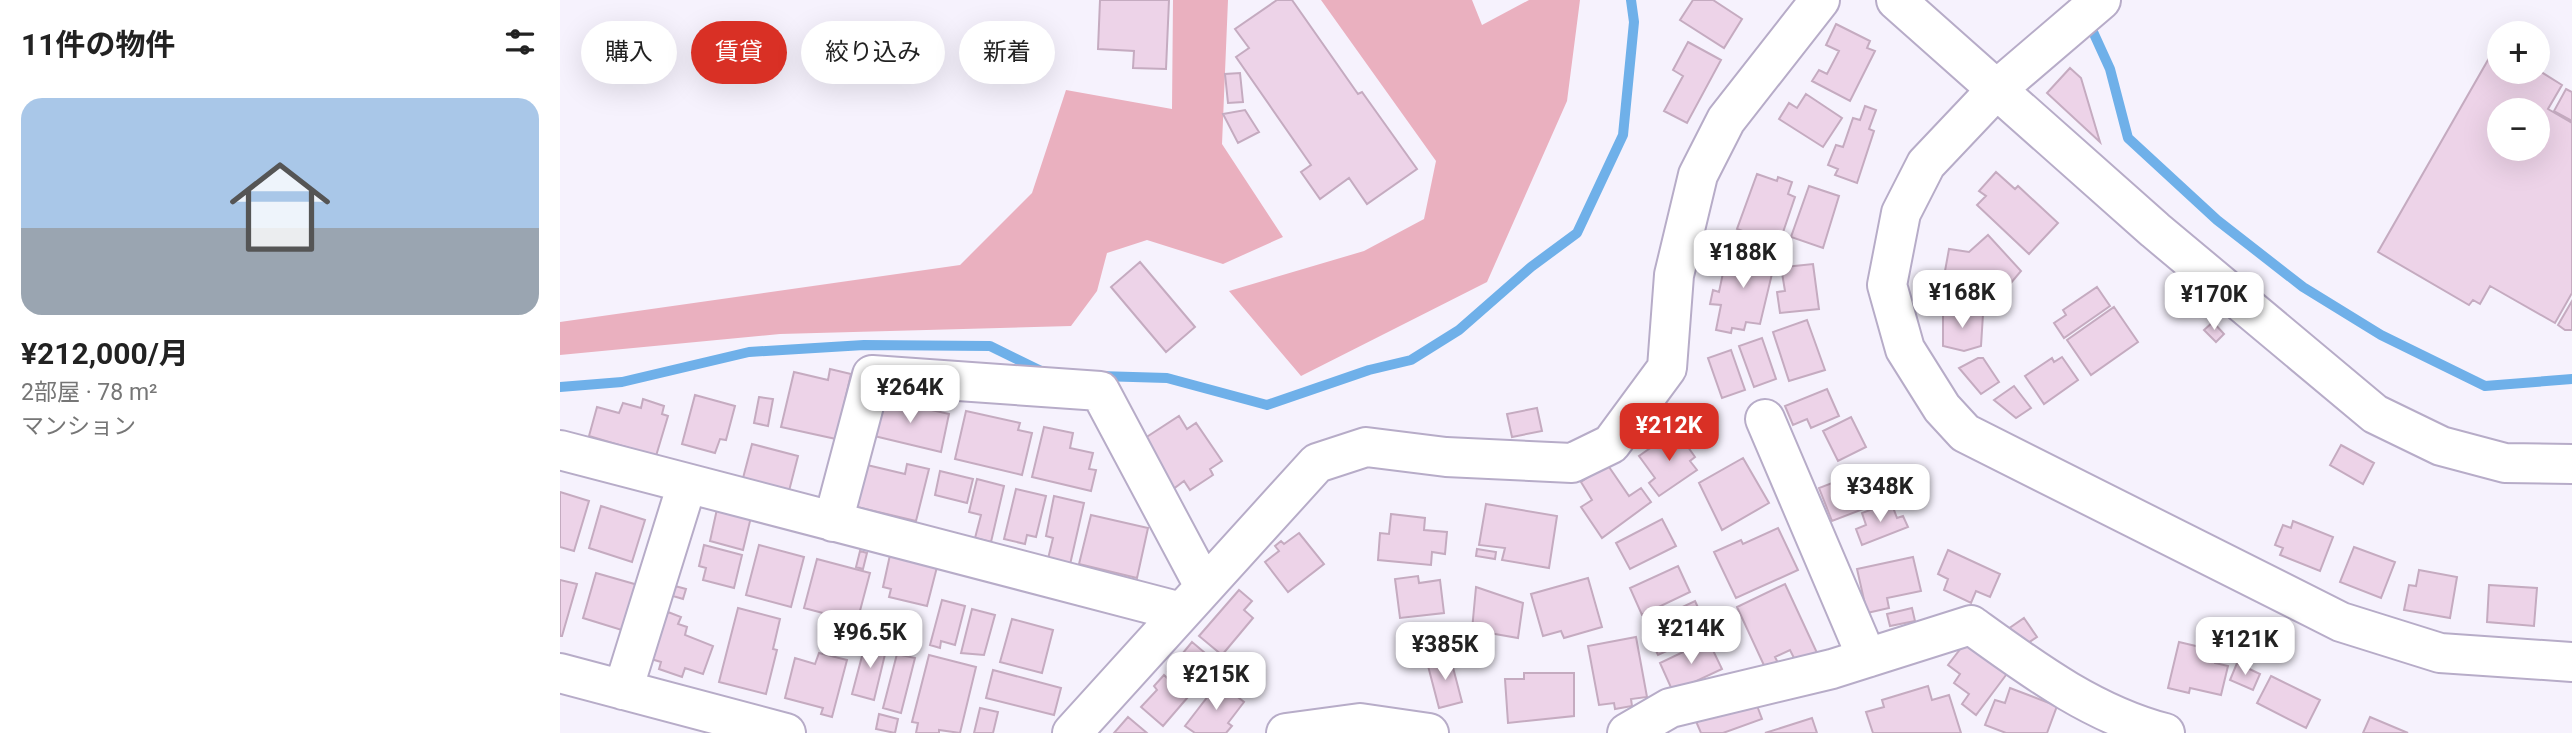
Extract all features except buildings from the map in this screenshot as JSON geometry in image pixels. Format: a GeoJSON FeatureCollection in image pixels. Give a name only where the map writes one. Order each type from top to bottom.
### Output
{"type":"FeatureCollection","features":[{"type":"Feature","properties":{"kind":"street"},"geometry":{"type":"LineString","coordinates":[[1072,733],[1317,463],[1366,447],[1446,457],[1572,463],[1611,444],[1667,368],[1674,275],[1698,175],[1726,120],[1820,0]]}},
{"type":"Feature","properties":{"kind":"street"},"geometry":{"type":"LineString","coordinates":[[1896,0],[2155,230],[2375,414],[2441,446],[2505,463],[2572,464]]}},
{"type":"Feature","properties":{"kind":"street"},"geometry":{"type":"LineString","coordinates":[[2101,0],[1997,89],[1926,164],[1901,214],[1887,285],[1905,349],[1942,408],[1965,433],[2341,622],[2440,653],[2572,662]]}},
{"type":"Feature","properties":{"kind":"street"},"geometry":{"type":"LineString","coordinates":[[833,522],[872,374],[1100,391],[1193,599]]}},
{"type":"Feature","properties":{"kind":"street"},"geometry":{"type":"LineString","coordinates":[[1765,419],[1867,658]]}},
{"type":"Feature","properties":{"kind":"street"},"geometry":{"type":"LineString","coordinates":[[560,450],[833,522],[1193,599]]}},
{"type":"Feature","properties":{"kind":"street"},"geometry":{"type":"LineString","coordinates":[[623,690],[687,484]]}},
{"type":"Feature","properties":{"kind":"street"},"geometry":{"type":"LineString","coordinates":[[1627,733],[1670,708],[1867,658],[1971,625],[2046,679],[2126,723],[2165,733]]}},
{"type":"Feature","properties":{"kind":"street"},"geometry":{"type":"LineString","coordinates":[[560,673],[786,733]]}},
{"type":"Feature","properties":{"kind":"street"},"geometry":{"type":"LineString","coordinates":[[1286,733],[1360,723],[1429,733]]}},
{"type":"Feature","properties":{"kind":"shaded area"},"geometry":{"type":"Polygon","coordinates":[[[1173,0],[1228,0],[1222,144],[1283,237],[1223,264],[1147,240],[1107,253],[1097,291],[1071,326],[780,334],[560,355],[560,322],[960,265],[1032,193],[1066,90],[1172,109],[1173,0]]]}},
{"type":"Feature","properties":{"kind":"shaded area"},"geometry":{"type":"Polygon","coordinates":[[[1321,0],[1472,0],[1482,25],[1529,0],[1580,0],[1567,101],[1487,282],[1301,376],[1229,291],[1364,251],[1424,219],[1436,161],[1321,0]]]}},
{"type":"Feature","properties":{"kind":"waterway"},"geometry":{"type":"LineString","coordinates":[[1099,376],[1167,378],[1267,405],[1369,370],[1411,360],[1459,330],[1531,267],[1577,233],[1623,135],[1634,22],[1631,0]]}},
{"type":"Feature","properties":{"kind":"waterway"},"geometry":{"type":"LineString","coordinates":[[2089,23],[2110,69],[2128,138],[2217,220],[2303,287],[2381,335],[2485,386],[2572,379]]}},
{"type":"Feature","properties":{"kind":"waterway"},"geometry":{"type":"LineString","coordinates":[[560,387],[622,382],[749,352],[864,345],[990,346],[1043,372]]}}]}
